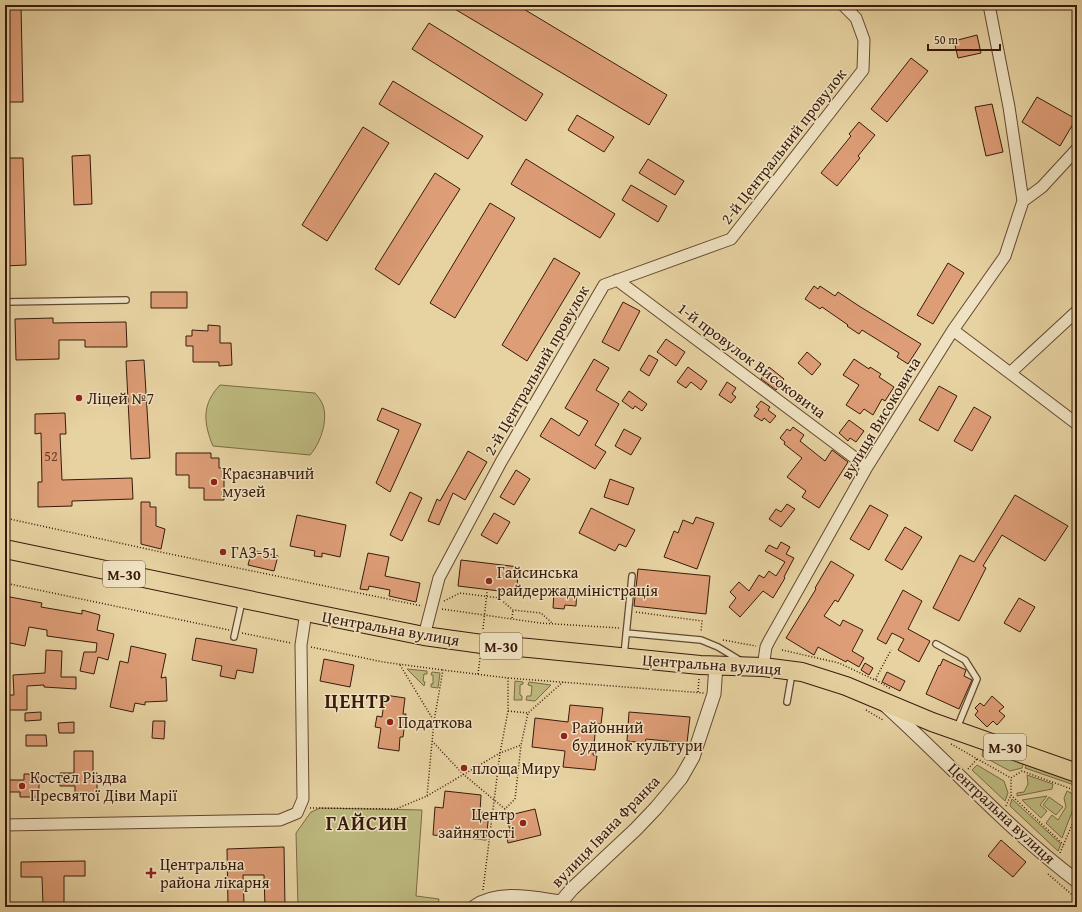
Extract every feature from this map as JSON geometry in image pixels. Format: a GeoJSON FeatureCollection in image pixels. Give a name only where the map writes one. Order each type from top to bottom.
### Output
{"type":"FeatureCollection","features":[{"type":"Feature","properties":{"kind":"highway","name":"Центральна вулиця"},"geometry":{"type":"LineString","coordinates":[[5,549],[424,636],[482,644],[716,665],[792,670],[833,682],[879,700]]}},
{"type":"Feature","properties":{"kind":"highway","name":"М-30"},"geometry":{"type":"LineString","coordinates":[[879,700],[932,722],[953,737],[1077,773]]}},
{"type":"Feature","properties":{"kind":"street","name":"2-й Центральний провулок"},"geometry":{"type":"LineString","coordinates":[[424,636],[435,608],[439,578],[501,462],[604,285],[731,239],[863,70],[864,40],[856,18],[844,5]]}},
{"type":"Feature","properties":{"kind":"street"},"geometry":{"type":"LineString","coordinates":[[989,5],[1009,107],[1023,201],[1042,187],[1077,149]]}},
{"type":"Feature","properties":{"kind":"street","name":"вулиця Високовича"},"geometry":{"type":"LineString","coordinates":[[756,667],[769,641],[867,467],[953,330],[1005,256],[1023,201]]}},
{"type":"Feature","properties":{"kind":"street","name":"1-й провулок Високовича"},"geometry":{"type":"LineString","coordinates":[[617,280],[867,467]]}},
{"type":"Feature","properties":{"kind":"street"},"geometry":{"type":"LineString","coordinates":[[1010,373],[1077,311]]}},
{"type":"Feature","properties":{"kind":"street"},"geometry":{"type":"LineString","coordinates":[[953,330],[1077,424]]}},
{"type":"Feature","properties":{"kind":"street"},"geometry":{"type":"LineString","coordinates":[[5,825],[280,820],[297,813],[303,799],[301,645],[306,612]]}},
{"type":"Feature","properties":{"kind":"street","name":"вулиця Івана Франка"},"geometry":{"type":"LineString","coordinates":[[564,904],[572,889],[636,829],[681,778],[693,757],[714,694],[716,665]]}},
{"type":"Feature","properties":{"kind":"street","name":"Центральна вулиця"},"geometry":{"type":"LineString","coordinates":[[879,700],[928,744],[1012,825],[1077,880]]}},
{"type":"Feature","properties":{"kind":"street"},"geometry":{"type":"LineString","coordinates":[[928,744],[925,733],[932,722]]}},
{"type":"Feature","properties":{"kind":"street"},"geometry":{"type":"LineString","coordinates":[[478,904],[495,897],[501,897],[532,898],[564,904]]}},
{"type":"Feature","properties":{"kind":"lane"},"geometry":{"type":"LineString","coordinates":[[5,302],[126,300]]}},
{"type":"Feature","properties":{"kind":"lane"},"geometry":{"type":"LineString","coordinates":[[624,657],[632,576]]}},
{"type":"Feature","properties":{"kind":"lane"},"geometry":{"type":"LineString","coordinates":[[234,634],[242,599]]}},
{"type":"Feature","properties":{"kind":"lane"},"geometry":{"type":"LineString","coordinates":[[626,631],[701,640],[718,647],[756,667]]}},
{"type":"Feature","properties":{"kind":"lane"},"geometry":{"type":"LineString","coordinates":[[936,644],[965,660],[977,679],[953,737]]}},
{"type":"Feature","properties":{"kind":"lane"},"geometry":{"type":"LineString","coordinates":[[787,702],[792,670]]}},
{"type":"Feature","properties":{"kind":"path"},"geometry":{"type":"LineString","coordinates":[[5,518],[170,554],[435,608],[485,616],[626,631]]}},
{"type":"Feature","properties":{"kind":"path"},"geometry":{"type":"LineString","coordinates":[[5,583],[234,634],[301,645],[400,665],[508,678],[714,694]]}},
{"type":"Feature","properties":{"kind":"path"},"geometry":{"type":"LineString","coordinates":[[483,631],[487,592]]}},
{"type":"Feature","properties":{"kind":"path"},"geometry":{"type":"LineString","coordinates":[[435,608],[439,603],[460,593],[498,598],[513,610],[541,614],[552,623]]}},
{"type":"Feature","properties":{"kind":"path"},"geometry":{"type":"LineString","coordinates":[[512,619],[513,610]]}},
{"type":"Feature","properties":{"kind":"path"},"geometry":{"type":"LineString","coordinates":[[628,611],[702,620],[701,640]]}},
{"type":"Feature","properties":{"kind":"path"},"geometry":{"type":"LineString","coordinates":[[723,640],[756,646]]}},
{"type":"Feature","properties":{"kind":"path"},"geometry":{"type":"LineString","coordinates":[[782,650],[839,663],[875,680],[891,650]]}},
{"type":"Feature","properties":{"kind":"path"},"geometry":{"type":"LineString","coordinates":[[478,674],[480,656]]}},
{"type":"Feature","properties":{"kind":"path"},"geometry":{"type":"LineString","coordinates":[[400,665],[434,721]]}},
{"type":"Feature","properties":{"kind":"path"},"geometry":{"type":"LineString","coordinates":[[427,796],[434,721],[443,670]]}},
{"type":"Feature","properties":{"kind":"path"},"geometry":{"type":"LineString","coordinates":[[698,692],[699,674]]}},
{"type":"Feature","properties":{"kind":"path"},"geometry":{"type":"LineString","coordinates":[[478,904],[500,753],[508,711],[508,678]]}},
{"type":"Feature","properties":{"kind":"path"},"geometry":{"type":"LineString","coordinates":[[432,741],[463,774],[505,809],[515,799],[521,745],[528,713],[563,682]]}},
{"type":"Feature","properties":{"kind":"path"},"geometry":{"type":"LineString","coordinates":[[863,709],[888,724]]}},
{"type":"Feature","properties":{"kind":"path"},"geometry":{"type":"LineString","coordinates":[[508,711],[528,713]]}},
{"type":"Feature","properties":{"kind":"path"},"geometry":{"type":"LineString","coordinates":[[953,737],[977,759],[1011,778]]}},
{"type":"Feature","properties":{"kind":"path"},"geometry":{"type":"LineString","coordinates":[[299,807],[396,809],[427,796],[500,753],[521,745]]}},
{"type":"Feature","properties":{"kind":"path"},"geometry":{"type":"LineString","coordinates":[[966,771],[977,759]]}},
{"type":"Feature","properties":{"kind":"path"},"geometry":{"type":"LineString","coordinates":[[1011,778],[1022,771],[1077,791]]}},
{"type":"Feature","properties":{"kind":"path"},"geometry":{"type":"LineString","coordinates":[[1005,808],[1011,795],[1011,778]]}},
{"type":"Feature","properties":{"kind":"path"},"geometry":{"type":"LineString","coordinates":[[1011,795],[1064,845]]}},
{"type":"Feature","properties":{"kind":"path"},"geometry":{"type":"LineString","coordinates":[[1059,856],[1077,813]]}},
{"type":"Feature","properties":{"kind":"shaded area"},"geometry":{"type":"Polygon","coordinates":[[[220,385],[315,393],[324,407],[325,414],[323,429],[318,444],[310,455],[213,446],[207,429],[206,414],[210,399],[220,385]]]}},
{"type":"Feature","properties":{"kind":"shaded area"},"geometry":{"type":"Polygon","coordinates":[[[407,669],[427,671],[427,674],[424,674],[424,686],[407,669]]]}},
{"type":"Feature","properties":{"kind":"shaded area"},"geometry":{"type":"Polygon","coordinates":[[[432,672],[440,673],[438,688],[431,687],[431,684],[433,684],[433,675],[431,675],[432,672]]]}},
{"type":"Feature","properties":{"kind":"shaded area"},"geometry":{"type":"Polygon","coordinates":[[[515,681],[523,682],[523,684],[520,685],[520,695],[522,696],[522,700],[514,700],[515,681]]]}},
{"type":"Feature","properties":{"kind":"shaded area"},"geometry":{"type":"Polygon","coordinates":[[[529,682],[551,685],[535,701],[526,700],[527,696],[531,696],[532,686],[528,685],[529,682]]]}},
{"type":"Feature","properties":{"kind":"shaded area"},"geometry":{"type":"Polygon","coordinates":[[[983,748],[1024,762],[1022,768],[1010,771],[982,756],[983,748]]]}},
{"type":"Feature","properties":{"kind":"shaded area"},"geometry":{"type":"Polygon","coordinates":[[[1027,764],[1077,783],[1077,786],[1025,768],[1027,764]]]}},
{"type":"Feature","properties":{"kind":"shaded area"},"geometry":{"type":"Polygon","coordinates":[[[977,765],[1004,781],[1008,793],[1005,801],[972,770],[977,765]]]}},
{"type":"Feature","properties":{"kind":"shaded area"},"geometry":{"type":"Polygon","coordinates":[[[1027,775],[1053,784],[1052,789],[1017,796],[1017,793],[1024,792],[1028,784],[1027,775]]]}},
{"type":"Feature","properties":{"kind":"shaded area"},"geometry":{"type":"Polygon","coordinates":[[[1067,791],[1077,796],[1077,799],[1062,838],[1046,823],[1052,815],[1058,820],[1066,807],[1064,798],[1067,791]]]}},
{"type":"Feature","properties":{"kind":"shaded area"},"geometry":{"type":"Polygon","coordinates":[[[1047,796],[1040,805],[1047,811],[1041,818],[1022,800],[1047,796]]]}},
{"type":"Feature","properties":{"kind":"shaded area"},"geometry":{"type":"Polygon","coordinates":[[[1049,797],[1063,807],[1056,815],[1043,805],[1049,797]]]}},
{"type":"Feature","properties":{"kind":"shaded area"},"geometry":{"type":"Polygon","coordinates":[[[1012,799],[1061,844],[1058,851],[1010,806],[1012,799]]]}},
{"type":"Feature","properties":{"kind":"shaded area"},"geometry":{"type":"Polygon","coordinates":[[[320,808],[422,810],[416,896],[439,899],[438,907],[298,907],[296,833],[311,812],[320,808]]]}},
{"type":"Feature","properties":{"kind":"building"},"geometry":{"type":"Polygon","coordinates":[[[5,5],[21,5],[23,102],[5,102],[5,5]]]}},
{"type":"Feature","properties":{"kind":"building"},"geometry":{"type":"Polygon","coordinates":[[[448,5],[517,5],[667,95],[649,125],[448,5]]]}},
{"type":"Feature","properties":{"kind":"building"},"geometry":{"type":"Polygon","coordinates":[[[429,23],[543,94],[526,121],[412,49],[429,23]]]}},
{"type":"Feature","properties":{"kind":"building"},"geometry":{"type":"Polygon","coordinates":[[[977,35],[981,53],[958,58],[954,41],[977,35]]]}},
{"type":"Feature","properties":{"kind":"building"},"geometry":{"type":"Polygon","coordinates":[[[911,58],[928,71],[887,122],[871,109],[911,58]]]}},
{"type":"Feature","properties":{"kind":"building"},"geometry":{"type":"Polygon","coordinates":[[[393,81],[483,136],[468,159],[379,104],[393,81]]]}},
{"type":"Feature","properties":{"kind":"building"},"geometry":{"type":"Polygon","coordinates":[[[1037,97],[1076,119],[1060,146],[1022,122],[1037,97]]]}},
{"type":"Feature","properties":{"kind":"building"},"geometry":{"type":"Polygon","coordinates":[[[992,104],[1003,152],[986,156],[975,107],[992,104]]]}},
{"type":"Feature","properties":{"kind":"building"},"geometry":{"type":"Polygon","coordinates":[[[577,115],[614,137],[604,152],[568,130],[577,115]]]}},
{"type":"Feature","properties":{"kind":"building"},"geometry":{"type":"Polygon","coordinates":[[[859,122],[875,135],[858,156],[860,158],[837,186],[821,173],[851,136],[849,134],[859,122]]]}},
{"type":"Feature","properties":{"kind":"building"},"geometry":{"type":"Polygon","coordinates":[[[363,127],[389,143],[327,241],[302,225],[363,127]]]}},
{"type":"Feature","properties":{"kind":"building"},"geometry":{"type":"Polygon","coordinates":[[[90,155],[92,204],[74,205],[72,156],[90,155]]]}},
{"type":"Feature","properties":{"kind":"building"},"geometry":{"type":"Polygon","coordinates":[[[5,158],[23,158],[26,265],[5,266],[5,158]]]}},
{"type":"Feature","properties":{"kind":"building"},"geometry":{"type":"Polygon","coordinates":[[[526,159],[615,214],[600,238],[511,184],[526,159]]]}},
{"type":"Feature","properties":{"kind":"building"},"geometry":{"type":"Polygon","coordinates":[[[648,159],[684,181],[675,195],[639,173],[648,159]]]}},
{"type":"Feature","properties":{"kind":"building"},"geometry":{"type":"Polygon","coordinates":[[[435,173],[460,189],[399,285],[375,269],[435,173]]]}},
{"type":"Feature","properties":{"kind":"building"},"geometry":{"type":"Polygon","coordinates":[[[631,185],[667,206],[658,222],[622,200],[631,185]]]}},
{"type":"Feature","properties":{"kind":"building"},"geometry":{"type":"Polygon","coordinates":[[[490,203],[515,218],[455,318],[430,303],[490,203]]]}},
{"type":"Feature","properties":{"kind":"building"},"geometry":{"type":"Polygon","coordinates":[[[554,258],[580,273],[527,361],[502,345],[554,258]]]}},
{"type":"Feature","properties":{"kind":"building"},"geometry":{"type":"Polygon","coordinates":[[[948,263],[964,273],[933,324],[917,315],[948,263]]]}},
{"type":"Feature","properties":{"kind":"building"},"geometry":{"type":"Polygon","coordinates":[[[814,286],[818,289],[820,286],[835,296],[838,292],[921,344],[908,364],[897,357],[899,353],[862,330],[859,334],[822,307],[820,309],[805,299],[814,286]]]}},
{"type":"Feature","properties":{"kind":"building"},"geometry":{"type":"Polygon","coordinates":[[[151,292],[187,292],[187,308],[151,308],[151,292]]]}},
{"type":"Feature","properties":{"kind":"building"},"geometry":{"type":"Polygon","coordinates":[[[623,302],[640,311],[619,351],[602,342],[623,302]]]}},
{"type":"Feature","properties":{"kind":"building"},"geometry":{"type":"Polygon","coordinates":[[[53,318],[53,323],[126,322],[127,347],[85,347],[85,340],[59,340],[59,359],[16,360],[15,319],[53,318]]]}},
{"type":"Feature","properties":{"kind":"building"},"geometry":{"type":"Polygon","coordinates":[[[208,325],[220,326],[220,343],[231,343],[232,365],[219,366],[219,362],[193,362],[193,346],[186,346],[186,336],[192,336],[192,330],[208,331],[208,325]]]}},
{"type":"Feature","properties":{"kind":"building"},"geometry":{"type":"Polygon","coordinates":[[[666,339],[685,352],[676,366],[657,352],[666,339]]]}},
{"type":"Feature","properties":{"kind":"building"},"geometry":{"type":"Polygon","coordinates":[[[807,352],[821,364],[812,375],[798,363],[807,352]]]}},
{"type":"Feature","properties":{"kind":"building"},"geometry":{"type":"Polygon","coordinates":[[[649,355],[658,360],[649,376],[640,370],[649,355]]]}},
{"type":"Feature","properties":{"kind":"building"},"geometry":{"type":"Polygon","coordinates":[[[594,359],[609,368],[596,390],[619,404],[595,445],[606,452],[595,469],[540,436],[551,418],[579,436],[588,421],[565,408],[594,359]]]}},
{"type":"Feature","properties":{"kind":"building"},"geometry":{"type":"Polygon","coordinates":[[[854,359],[869,369],[870,367],[881,374],[879,377],[894,387],[885,401],[882,399],[873,415],[864,409],[860,414],[846,405],[859,385],[843,375],[854,359]]]}},
{"type":"Feature","properties":{"kind":"building"},"geometry":{"type":"Polygon","coordinates":[[[144,360],[150,458],[131,459],[126,361],[144,360]]]}},
{"type":"Feature","properties":{"kind":"building"},"geometry":{"type":"Polygon","coordinates":[[[688,367],[707,381],[701,390],[691,382],[686,388],[677,382],[688,367]]]}},
{"type":"Feature","properties":{"kind":"building"},"geometry":{"type":"Polygon","coordinates":[[[769,367],[784,379],[776,390],[761,379],[769,367]]]}},
{"type":"Feature","properties":{"kind":"building"},"geometry":{"type":"Polygon","coordinates":[[[727,382],[736,388],[732,394],[736,397],[731,403],[719,395],[727,382]]]}},
{"type":"Feature","properties":{"kind":"building"},"geometry":{"type":"Polygon","coordinates":[[[939,386],[957,396],[938,431],[919,420],[939,386]]]}},
{"type":"Feature","properties":{"kind":"building"},"geometry":{"type":"Polygon","coordinates":[[[629,391],[647,404],[642,411],[635,406],[633,409],[622,401],[629,391]]]}},
{"type":"Feature","properties":{"kind":"building"},"geometry":{"type":"Polygon","coordinates":[[[761,401],[770,407],[768,410],[776,416],[770,423],[764,418],[762,421],[754,416],[759,409],[756,407],[761,401]]]}},
{"type":"Feature","properties":{"kind":"building"},"geometry":{"type":"Polygon","coordinates":[[[974,407],[991,417],[972,451],[954,441],[974,407]]]}},
{"type":"Feature","properties":{"kind":"building"},"geometry":{"type":"Polygon","coordinates":[[[382,408],[421,424],[390,492],[376,483],[399,430],[377,420],[382,408]]]}},
{"type":"Feature","properties":{"kind":"building"},"geometry":{"type":"Polygon","coordinates":[[[65,413],[66,434],[60,434],[62,480],[132,478],[133,499],[72,501],[72,506],[38,507],[38,482],[42,482],[41,433],[35,434],[35,414],[65,413]]]}},
{"type":"Feature","properties":{"kind":"building"},"geometry":{"type":"Polygon","coordinates":[[[849,420],[864,431],[856,442],[850,438],[848,441],[839,433],[849,420]]]}},
{"type":"Feature","properties":{"kind":"building"},"geometry":{"type":"Polygon","coordinates":[[[793,427],[804,435],[800,441],[825,461],[832,450],[848,462],[819,508],[802,497],[806,491],[787,477],[802,458],[784,444],[785,442],[780,438],[787,429],[790,431],[793,427]]]}},
{"type":"Feature","properties":{"kind":"building"},"geometry":{"type":"Polygon","coordinates":[[[624,429],[641,438],[631,455],[615,446],[624,429]]]}},
{"type":"Feature","properties":{"kind":"building"},"geometry":{"type":"Polygon","coordinates":[[[468,451],[487,462],[465,500],[453,493],[439,525],[428,521],[437,499],[440,501],[468,451]]]}},
{"type":"Feature","properties":{"kind":"building","name":"Краєзнавчий музей"},"geometry":{"type":"Polygon","coordinates":[[[176,453],[211,453],[211,458],[219,458],[219,468],[224,468],[224,500],[204,500],[204,488],[189,488],[189,475],[176,475],[176,453]]]}},
{"type":"Feature","properties":{"kind":"building"},"geometry":{"type":"Polygon","coordinates":[[[516,470],[530,479],[514,505],[500,497],[516,470]]]}},
{"type":"Feature","properties":{"kind":"building"},"geometry":{"type":"Polygon","coordinates":[[[610,479],[634,488],[628,505],[604,497],[610,479]]]}},
{"type":"Feature","properties":{"kind":"building"},"geometry":{"type":"Polygon","coordinates":[[[410,492],[422,498],[402,541],[390,535],[410,492]]]}},
{"type":"Feature","properties":{"kind":"building"},"geometry":{"type":"Polygon","coordinates":[[[1015,495],[1068,526],[1045,561],[1002,535],[983,566],[986,568],[959,621],[933,608],[960,555],[974,562],[1015,495]]]}},
{"type":"Feature","properties":{"kind":"building"},"geometry":{"type":"Polygon","coordinates":[[[141,502],[150,502],[150,507],[156,507],[156,526],[165,529],[161,549],[141,544],[141,502]]]}},
{"type":"Feature","properties":{"kind":"building"},"geometry":{"type":"Polygon","coordinates":[[[787,504],[795,509],[781,527],[769,519],[776,509],[781,512],[787,504]]]}},
{"type":"Feature","properties":{"kind":"building"},"geometry":{"type":"Polygon","coordinates":[[[870,505],[888,515],[869,550],[850,539],[870,505]]]}},
{"type":"Feature","properties":{"kind":"building"},"geometry":{"type":"Polygon","coordinates":[[[591,508],[635,530],[626,547],[619,544],[615,551],[579,533],[591,508]]]}},
{"type":"Feature","properties":{"kind":"building"},"geometry":{"type":"Polygon","coordinates":[[[494,513],[510,522],[497,544],[481,535],[494,513]]]}},
{"type":"Feature","properties":{"kind":"building"},"geometry":{"type":"Polygon","coordinates":[[[297,515],[346,525],[340,557],[322,553],[322,557],[314,556],[315,551],[290,546],[297,515]]]}},
{"type":"Feature","properties":{"kind":"building"},"geometry":{"type":"Polygon","coordinates":[[[696,517],[714,523],[697,569],[664,557],[674,531],[678,533],[683,520],[693,524],[696,517]]]}},
{"type":"Feature","properties":{"kind":"building"},"geometry":{"type":"Polygon","coordinates":[[[905,527],[922,537],[902,570],[885,560],[905,527]]]}},
{"type":"Feature","properties":{"kind":"building"},"geometry":{"type":"Polygon","coordinates":[[[781,542],[790,547],[786,554],[794,558],[784,577],[785,578],[773,598],[763,591],[740,617],[729,607],[736,598],[730,592],[739,582],[749,591],[759,575],[764,578],[769,571],[776,576],[785,562],[765,551],[769,545],[777,549],[781,542]]]}},
{"type":"Feature","properties":{"kind":"building"},"geometry":{"type":"Polygon","coordinates":[[[252,550],[278,556],[274,571],[248,565],[252,550]]]}},
{"type":"Feature","properties":{"kind":"building"},"geometry":{"type":"Polygon","coordinates":[[[368,553],[389,557],[385,576],[420,583],[416,602],[389,596],[390,590],[369,586],[368,590],[360,589],[368,553]]]}},
{"type":"Feature","properties":{"kind":"building"},"geometry":{"type":"Polygon","coordinates":[[[461,560],[519,567],[516,593],[458,586],[461,560]]]}},
{"type":"Feature","properties":{"kind":"building"},"geometry":{"type":"Polygon","coordinates":[[[831,561],[854,575],[838,602],[835,600],[824,616],[840,626],[843,620],[863,630],[852,651],[864,658],[859,667],[847,660],[846,662],[818,647],[814,655],[786,638],[831,561]]]}},
{"type":"Feature","properties":{"kind":"building"},"geometry":{"type":"Polygon","coordinates":[[[638,569],[710,576],[706,614],[634,606],[638,569]]]}},
{"type":"Feature","properties":{"kind":"building"},"geometry":{"type":"Polygon","coordinates":[[[562,588],[577,589],[576,606],[565,605],[564,609],[553,608],[554,592],[562,593],[562,588]]]}},
{"type":"Feature","properties":{"kind":"building"},"geometry":{"type":"Polygon","coordinates":[[[903,590],[922,601],[908,629],[930,641],[919,662],[898,650],[904,639],[892,633],[886,644],[877,639],[903,590]]]}},
{"type":"Feature","properties":{"kind":"building"},"geometry":{"type":"Polygon","coordinates":[[[10,597],[42,603],[41,607],[82,614],[82,610],[100,615],[97,630],[114,634],[108,660],[98,657],[94,674],[80,671],[84,652],[96,652],[97,643],[47,636],[47,630],[29,627],[25,646],[5,642],[5,598],[9,599],[10,597]]]}},
{"type":"Feature","properties":{"kind":"building"},"geometry":{"type":"Polygon","coordinates":[[[1019,598],[1035,607],[1020,632],[1004,623],[1019,598]]]}},
{"type":"Feature","properties":{"kind":"building"},"geometry":{"type":"Polygon","coordinates":[[[196,638],[257,649],[253,673],[237,670],[235,679],[220,676],[222,666],[192,660],[196,638]]]}},
{"type":"Feature","properties":{"kind":"building"},"geometry":{"type":"Polygon","coordinates":[[[131,646],[166,654],[161,678],[166,677],[167,701],[145,702],[145,705],[135,703],[133,712],[110,707],[120,661],[128,663],[131,646]]]}},
{"type":"Feature","properties":{"kind":"building"},"geometry":{"type":"Polygon","coordinates":[[[46,650],[62,651],[61,677],[76,677],[76,689],[44,687],[44,685],[27,686],[27,710],[5,710],[5,695],[14,695],[13,675],[45,673],[46,650]]]}},
{"type":"Feature","properties":{"kind":"building"},"geometry":{"type":"Polygon","coordinates":[[[324,659],[354,665],[350,687],[320,681],[324,659]]]}},
{"type":"Feature","properties":{"kind":"building"},"geometry":{"type":"Polygon","coordinates":[[[943,659],[966,670],[964,676],[972,680],[959,709],[926,694],[943,659]]]}},
{"type":"Feature","properties":{"kind":"building"},"geometry":{"type":"Polygon","coordinates":[[[865,663],[873,668],[869,675],[861,670],[865,663]]]}},
{"type":"Feature","properties":{"kind":"building"},"geometry":{"type":"Polygon","coordinates":[[[887,672],[905,681],[900,691],[882,682],[887,672]]]}},
{"type":"Feature","properties":{"kind":"building","name":"Податкова"},"geometry":{"type":"Polygon","coordinates":[[[385,695],[405,698],[403,714],[406,714],[403,737],[400,737],[399,751],[378,748],[381,728],[375,727],[377,716],[382,717],[385,695]]]}},
{"type":"Feature","properties":{"kind":"building"},"geometry":{"type":"Polygon","coordinates":[[[992,696],[1004,707],[999,711],[1005,716],[997,725],[993,721],[987,727],[975,715],[978,711],[975,708],[980,703],[984,706],[992,696]]]}},
{"type":"Feature","properties":{"kind":"building","name":"Районний будинок культури"},"geometry":{"type":"Polygon","coordinates":[[[570,705],[603,708],[601,724],[596,724],[593,755],[597,756],[595,770],[563,767],[565,751],[532,747],[535,718],[568,722],[570,705]]]}},
{"type":"Feature","properties":{"kind":"building"},"geometry":{"type":"Polygon","coordinates":[[[41,712],[41,720],[25,721],[25,713],[41,712]]]}},
{"type":"Feature","properties":{"kind":"building"},"geometry":{"type":"Polygon","coordinates":[[[629,712],[690,717],[687,743],[646,739],[645,743],[627,741],[629,712]]]}},
{"type":"Feature","properties":{"kind":"building"},"geometry":{"type":"Polygon","coordinates":[[[153,721],[165,721],[164,739],[152,738],[153,721]]]}},
{"type":"Feature","properties":{"kind":"building"},"geometry":{"type":"Polygon","coordinates":[[[74,722],[74,733],[59,733],[58,723],[74,722]]]}},
{"type":"Feature","properties":{"kind":"building"},"geometry":{"type":"Polygon","coordinates":[[[26,735],[46,735],[47,746],[26,746],[26,735]]]}},
{"type":"Feature","properties":{"kind":"building"},"geometry":{"type":"Polygon","coordinates":[[[74,751],[93,751],[93,773],[97,773],[97,793],[75,793],[75,786],[60,786],[60,773],[74,773],[74,751]]]}},
{"type":"Feature","properties":{"kind":"building","name":"Костел Різдва Пресвятої Діви Марії"},"geometry":{"type":"Polygon","coordinates":[[[24,774],[39,774],[39,797],[20,797],[20,792],[5,792],[5,780],[24,780],[24,774]]]}},
{"type":"Feature","properties":{"kind":"building"},"geometry":{"type":"Polygon","coordinates":[[[445,791],[481,795],[480,812],[489,813],[486,840],[433,835],[435,807],[443,808],[445,791]]]}},
{"type":"Feature","properties":{"kind":"building","name":"Центр зайнятості"},"geometry":{"type":"Polygon","coordinates":[[[535,809],[541,835],[508,843],[506,831],[510,830],[506,816],[535,809]]]}},
{"type":"Feature","properties":{"kind":"building"},"geometry":{"type":"Polygon","coordinates":[[[1001,840],[1026,862],[1013,877],[988,856],[1001,840]]]}},
{"type":"Feature","properties":{"kind":"building"},"geometry":{"type":"Polygon","coordinates":[[[284,847],[285,907],[265,907],[264,875],[243,875],[244,904],[228,905],[227,849],[284,847]]]}},
{"type":"Feature","properties":{"kind":"building"},"geometry":{"type":"Polygon","coordinates":[[[85,861],[85,876],[64,876],[64,904],[43,905],[42,877],[21,877],[21,862],[85,861]]]}},
{"type":"Feature","properties":{"kind":"place","name":"Ліцей №7"},"geometry":{"type":"Point","coordinates":[79,398]}},
{"type":"Feature","properties":{"kind":"place","name":"Краєзнавчий музей"},"geometry":{"type":"Point","coordinates":[214,482]}},
{"type":"Feature","properties":{"kind":"place","name":"ГАЗ-51"},"geometry":{"type":"Point","coordinates":[223,552]}},
{"type":"Feature","properties":{"kind":"place","name":"Гайсинська райдержадміністрація"},"geometry":{"type":"Point","coordinates":[489,581]}},
{"type":"Feature","properties":{"kind":"place","name":"Податкова"},"geometry":{"type":"Point","coordinates":[390,722]}},
{"type":"Feature","properties":{"kind":"place","name":"Районний будинок культури"},"geometry":{"type":"Point","coordinates":[564,736]}},
{"type":"Feature","properties":{"kind":"place","name":"площа Миру"},"geometry":{"type":"Point","coordinates":[464,768]}},
{"type":"Feature","properties":{"kind":"place","name":"Костел Різдва Пресвятої Діви Марії"},"geometry":{"type":"Point","coordinates":[22,786]}},
{"type":"Feature","properties":{"kind":"place","name":"Центр зайнятості"},"geometry":{"type":"Point","coordinates":[523,823]}},
{"type":"Feature","properties":{"kind":"place","name":"Центральна района лікарня"},"geometry":{"type":"Point","coordinates":[151,873]}},
{"type":"Feature","properties":{"kind":"district","name":"ЦЕНТР"},"geometry":{"type":"Point","coordinates":[358,700]}},
{"type":"Feature","properties":{"kind":"district","name":"ГАЙСИН"},"geometry":{"type":"Point","coordinates":[367,822]}}]}
